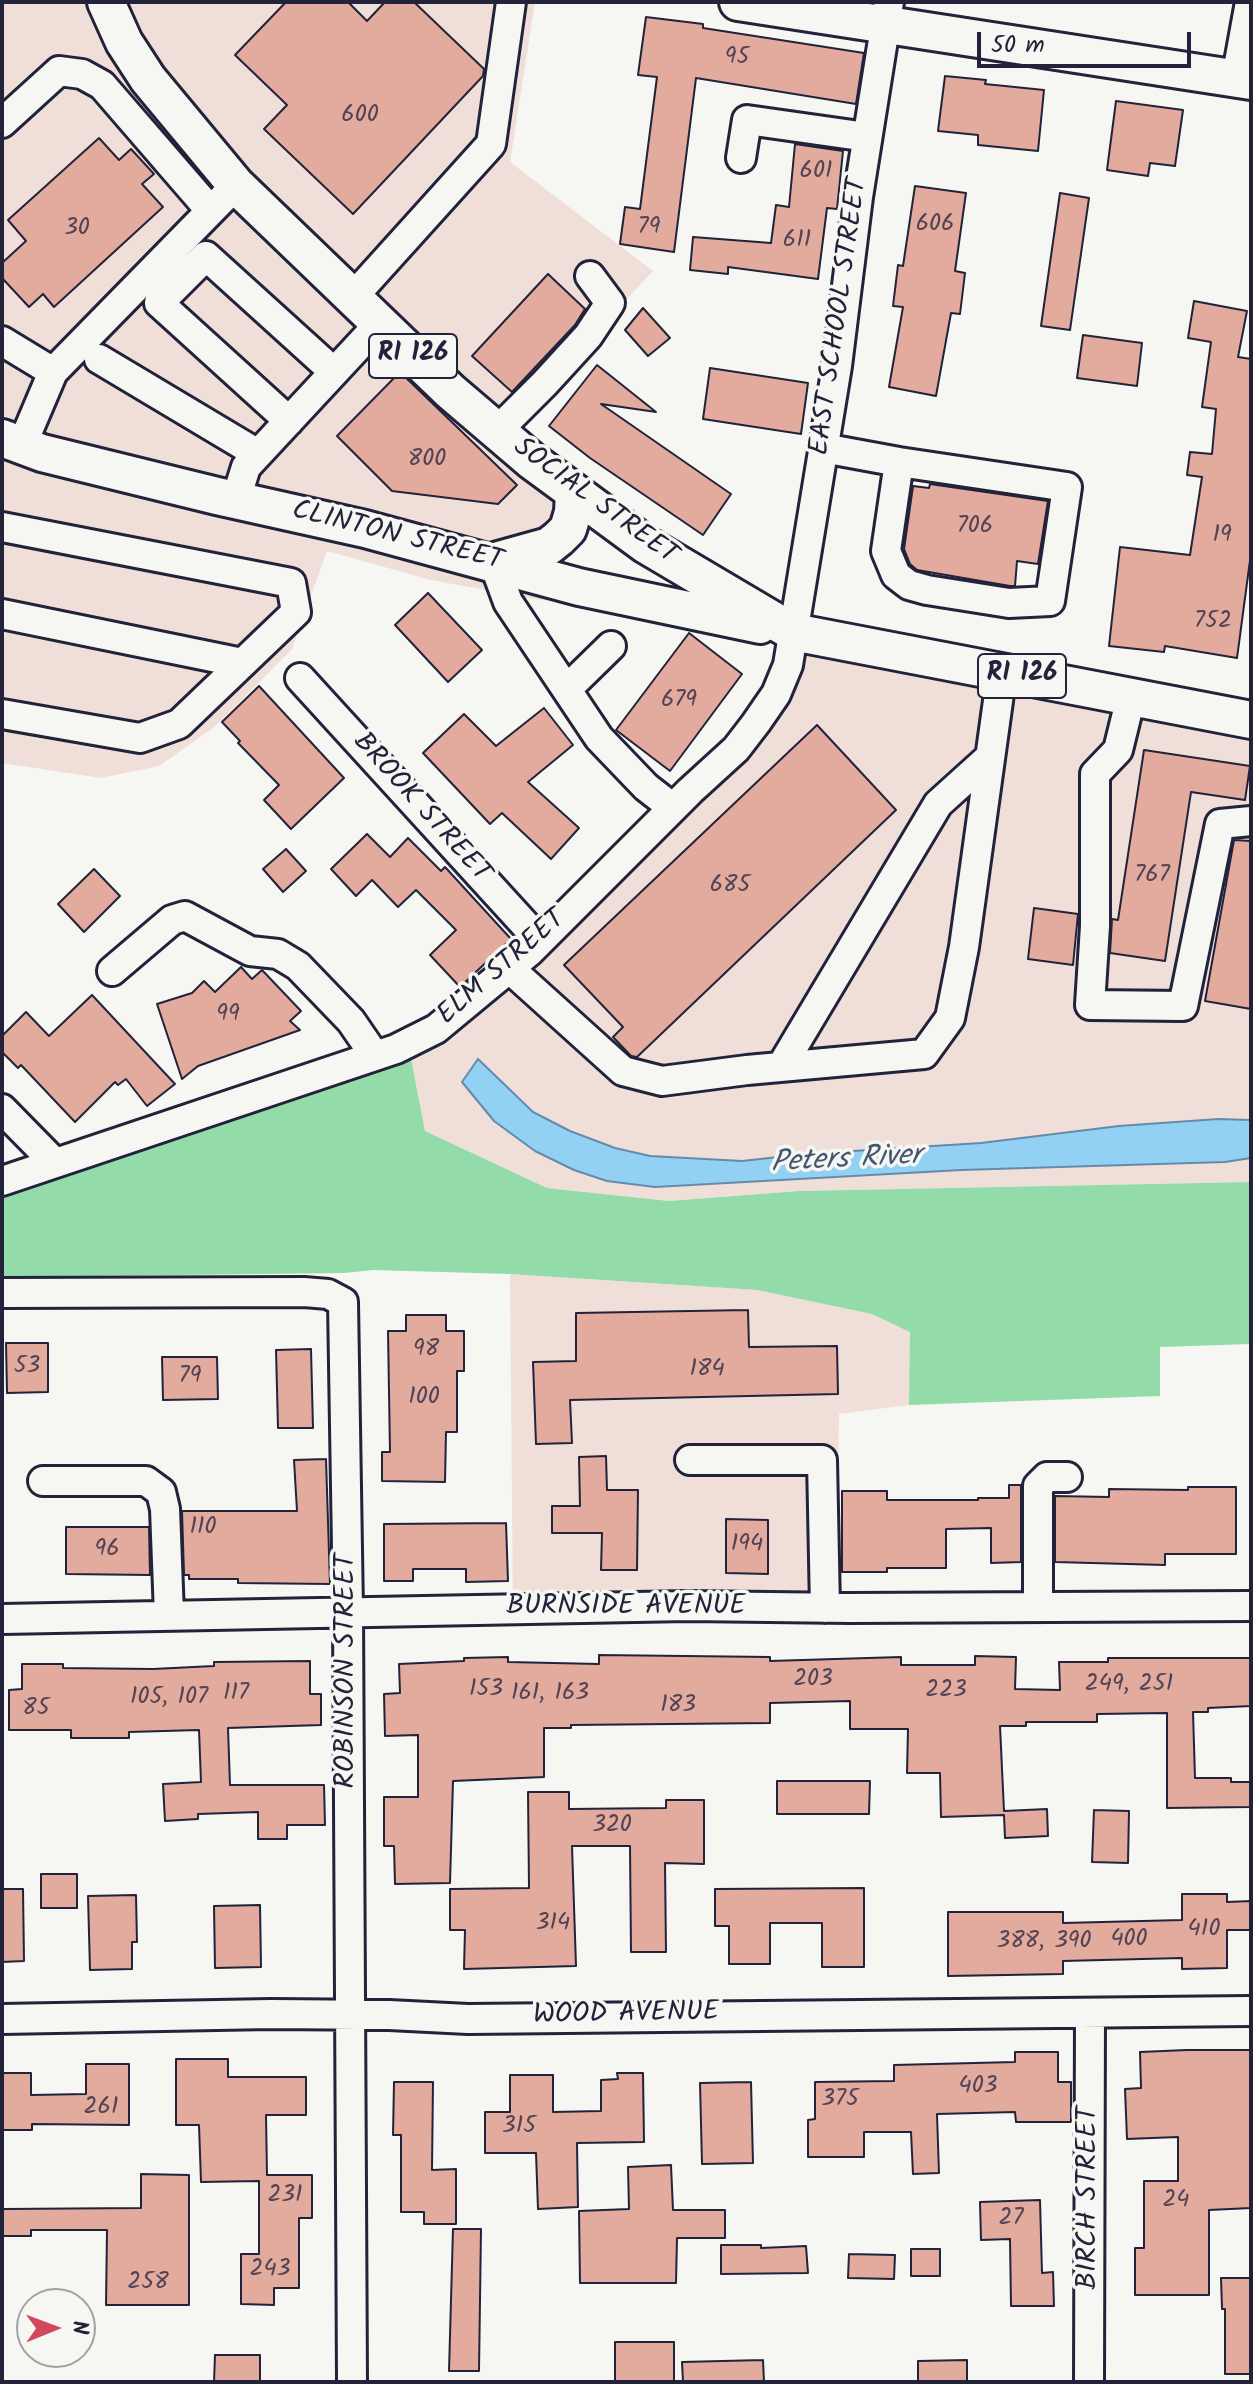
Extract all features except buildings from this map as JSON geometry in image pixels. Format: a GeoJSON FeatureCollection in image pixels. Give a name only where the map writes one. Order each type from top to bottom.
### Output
{"type":"FeatureCollection","features":[{"type":"Feature","properties":{"kind":"main road","name":"SOCIAL STREET"},"geometry":{"type":"LineString","coordinates":[[106,2],[124,42],[148,79],[236,185],[379,324],[497,431],[646,545],[793,632],[1131,697],[1250,716]]}},
{"type":"Feature","properties":{"kind":"main road"},"geometry":{"type":"LineString","coordinates":[[738,2],[887,12],[1244,80]]}},
{"type":"Feature","properties":{"kind":"main road","name":"CLINTON STREET"},"geometry":{"type":"LineString","coordinates":[[12,442],[42,453],[493,561],[579,587],[793,632]]}},
{"type":"Feature","properties":{"kind":"main road"},"geometry":{"type":"LineString","coordinates":[[493,561],[549,546],[559,538],[568,529],[571,520],[574,492]]}},
{"type":"Feature","properties":{"kind":"street"},"geometry":{"type":"LineString","coordinates":[[352,298],[491,144],[511,2]]}},
{"type":"Feature","properties":{"kind":"street"},"geometry":{"type":"LineString","coordinates":[[1244,80],[1250,2]]}},
{"type":"Feature","properties":{"kind":"street","name":"EAST SCHOOL STREET"},"geometry":{"type":"LineString","coordinates":[[793,632],[837,366],[887,12]]}},
{"type":"Feature","properties":{"kind":"street"},"geometry":{"type":"LineString","coordinates":[[2,123],[59,71],[82,74],[102,85],[210,210]]}},
{"type":"Feature","properties":{"kind":"street"},"geometry":{"type":"LineString","coordinates":[[741,158],[747,120],[867,137]]}},
{"type":"Feature","properties":{"kind":"street"},"geometry":{"type":"LineString","coordinates":[[12,442],[53,372],[236,185]]}},
{"type":"Feature","properties":{"kind":"street"},"geometry":{"type":"LineString","coordinates":[[289,421],[159,303],[206,256],[334,372]]}},
{"type":"Feature","properties":{"kind":"street"},"geometry":{"type":"LineString","coordinates":[[497,431],[567,360],[610,303],[590,276]]}},
{"type":"Feature","properties":{"kind":"street"},"geometry":{"type":"LineString","coordinates":[[236,499],[246,467],[379,324]]}},
{"type":"Feature","properties":{"kind":"street"},"geometry":{"type":"LineString","coordinates":[[2,341],[53,372]]}},
{"type":"Feature","properties":{"kind":"street"},"geometry":{"type":"LineString","coordinates":[[99,359],[258,454]]}},
{"type":"Feature","properties":{"kind":"street"},"geometry":{"type":"LineString","coordinates":[[823,448],[1067,487],[1050,601],[1009,603],[927,590],[909,585],[896,575],[886,551],[899,462]]}},
{"type":"Feature","properties":{"kind":"street"},"geometry":{"type":"LineString","coordinates":[[2,527],[291,583],[296,612],[179,724],[140,738],[2,714]]}},
{"type":"Feature","properties":{"kind":"street"},"geometry":{"type":"LineString","coordinates":[[493,561],[508,602],[599,738],[646,787],[673,808]]}},
{"type":"Feature","properties":{"kind":"street"},"geometry":{"type":"LineString","coordinates":[[2,614],[242,663]]}},
{"type":"Feature","properties":{"kind":"street","name":"ELM STREET"},"geometry":{"type":"LineString","coordinates":[[2,1181],[396,1049],[436,1029],[540,941],[736,749],[770,704],[788,665],[793,632]]}},
{"type":"Feature","properties":{"kind":"street"},"geometry":{"type":"LineString","coordinates":[[567,689],[611,646]]}},
{"type":"Feature","properties":{"kind":"street"},"geometry":{"type":"LineString","coordinates":[[510,969],[623,1071],[662,1081],[924,1054],[950,1018],[964,947],[1002,672]]}},
{"type":"Feature","properties":{"kind":"street","name":"BROOK STREET"},"geometry":{"type":"LineString","coordinates":[[300,678],[540,941]]}},
{"type":"Feature","properties":{"kind":"street"},"geometry":{"type":"LineString","coordinates":[[1131,697],[1118,750],[1095,774],[1095,926],[1090,1005],[1183,1006],[1220,824],[1251,821]]}},
{"type":"Feature","properties":{"kind":"street"},"geometry":{"type":"LineString","coordinates":[[781,1067],[938,804],[990,757]]}},
{"type":"Feature","properties":{"kind":"street"},"geometry":{"type":"LineString","coordinates":[[112,971],[172,920],[185,916],[250,951],[278,954],[298,966],[351,1021],[375,1056]]}},
{"type":"Feature","properties":{"kind":"street"},"geometry":{"type":"LineString","coordinates":[[2,1109],[55,1163]]}},
{"type":"Feature","properties":{"kind":"street","name":"ROBINSON STREET"},"geometry":{"type":"LineString","coordinates":[[2,1293],[304,1292],[328,1294],[343,1302],[348,1611],[352,2382]]}},
{"type":"Feature","properties":{"kind":"street"},"geometry":{"type":"LineString","coordinates":[[690,1460],[822,1460],[825,1608]]}},
{"type":"Feature","properties":{"kind":"street"},"geometry":{"type":"LineString","coordinates":[[1038,1607],[1038,1486],[1047,1477],[1067,1477]]}},
{"type":"Feature","properties":{"kind":"street"},"geometry":{"type":"LineString","coordinates":[[43,1481],[146,1481],[161,1492],[165,1509],[169,1615]]}},
{"type":"Feature","properties":{"kind":"street","name":"BURNSIDE AVENUE"},"geometry":{"type":"LineString","coordinates":[[2,1619],[688,1606],[1251,1606]]}},
{"type":"Feature","properties":{"kind":"street","name":"WOOD AVENUE"},"geometry":{"type":"LineString","coordinates":[[2,2019],[271,2014],[468,2019],[1251,2011]]}},
{"type":"Feature","properties":{"kind":"street","name":"BIRCH STREET"},"geometry":{"type":"LineString","coordinates":[[1089,2382],[1090,2014]]}},
{"type":"Feature","properties":{"kind":"shaded area"},"geometry":{"type":"Polygon","coordinates":[[[2,2],[535,2],[510,162],[653,271],[504,429],[522,446],[567,519],[546,601],[431,580],[327,551],[292,649],[217,725],[159,766],[101,778],[2,763],[2,2]]]}},
{"type":"Feature","properties":{"kind":"shaded area"},"geometry":{"type":"Polygon","coordinates":[[[796,636],[1251,719],[1251,1182],[799,1191],[669,1201],[547,1188],[425,1131],[409,1048],[737,744],[796,636]]]}},
{"type":"Feature","properties":{"kind":"shaded area"},"geometry":{"type":"Polygon","coordinates":[[[510,1274],[757,1290],[872,1314],[911,1332],[909,1405],[839,1414],[836,1604],[513,1615],[510,1274]]]}},
{"type":"Feature","properties":{"kind":"green space"},"geometry":{"type":"Polygon","coordinates":[[[409,1048],[425,1131],[547,1188],[669,1201],[799,1191],[1251,1182],[1251,1344],[1160,1347],[1160,1396],[909,1405],[910,1332],[872,1314],[757,1290],[510,1274],[373,1270],[344,1273],[2,1277],[2,1182],[409,1048]]]}},
{"type":"Feature","properties":{"kind":"water","name":"Peters River"},"geometry":{"type":"Polygon","coordinates":[[[478,1059],[533,1112],[570,1131],[615,1148],[650,1156],[742,1161],[981,1143],[1119,1126],[1218,1119],[1251,1120],[1251,1158],[1225,1162],[961,1170],[655,1187],[607,1181],[574,1170],[535,1151],[494,1121],[462,1082],[478,1059]]]}}]}
